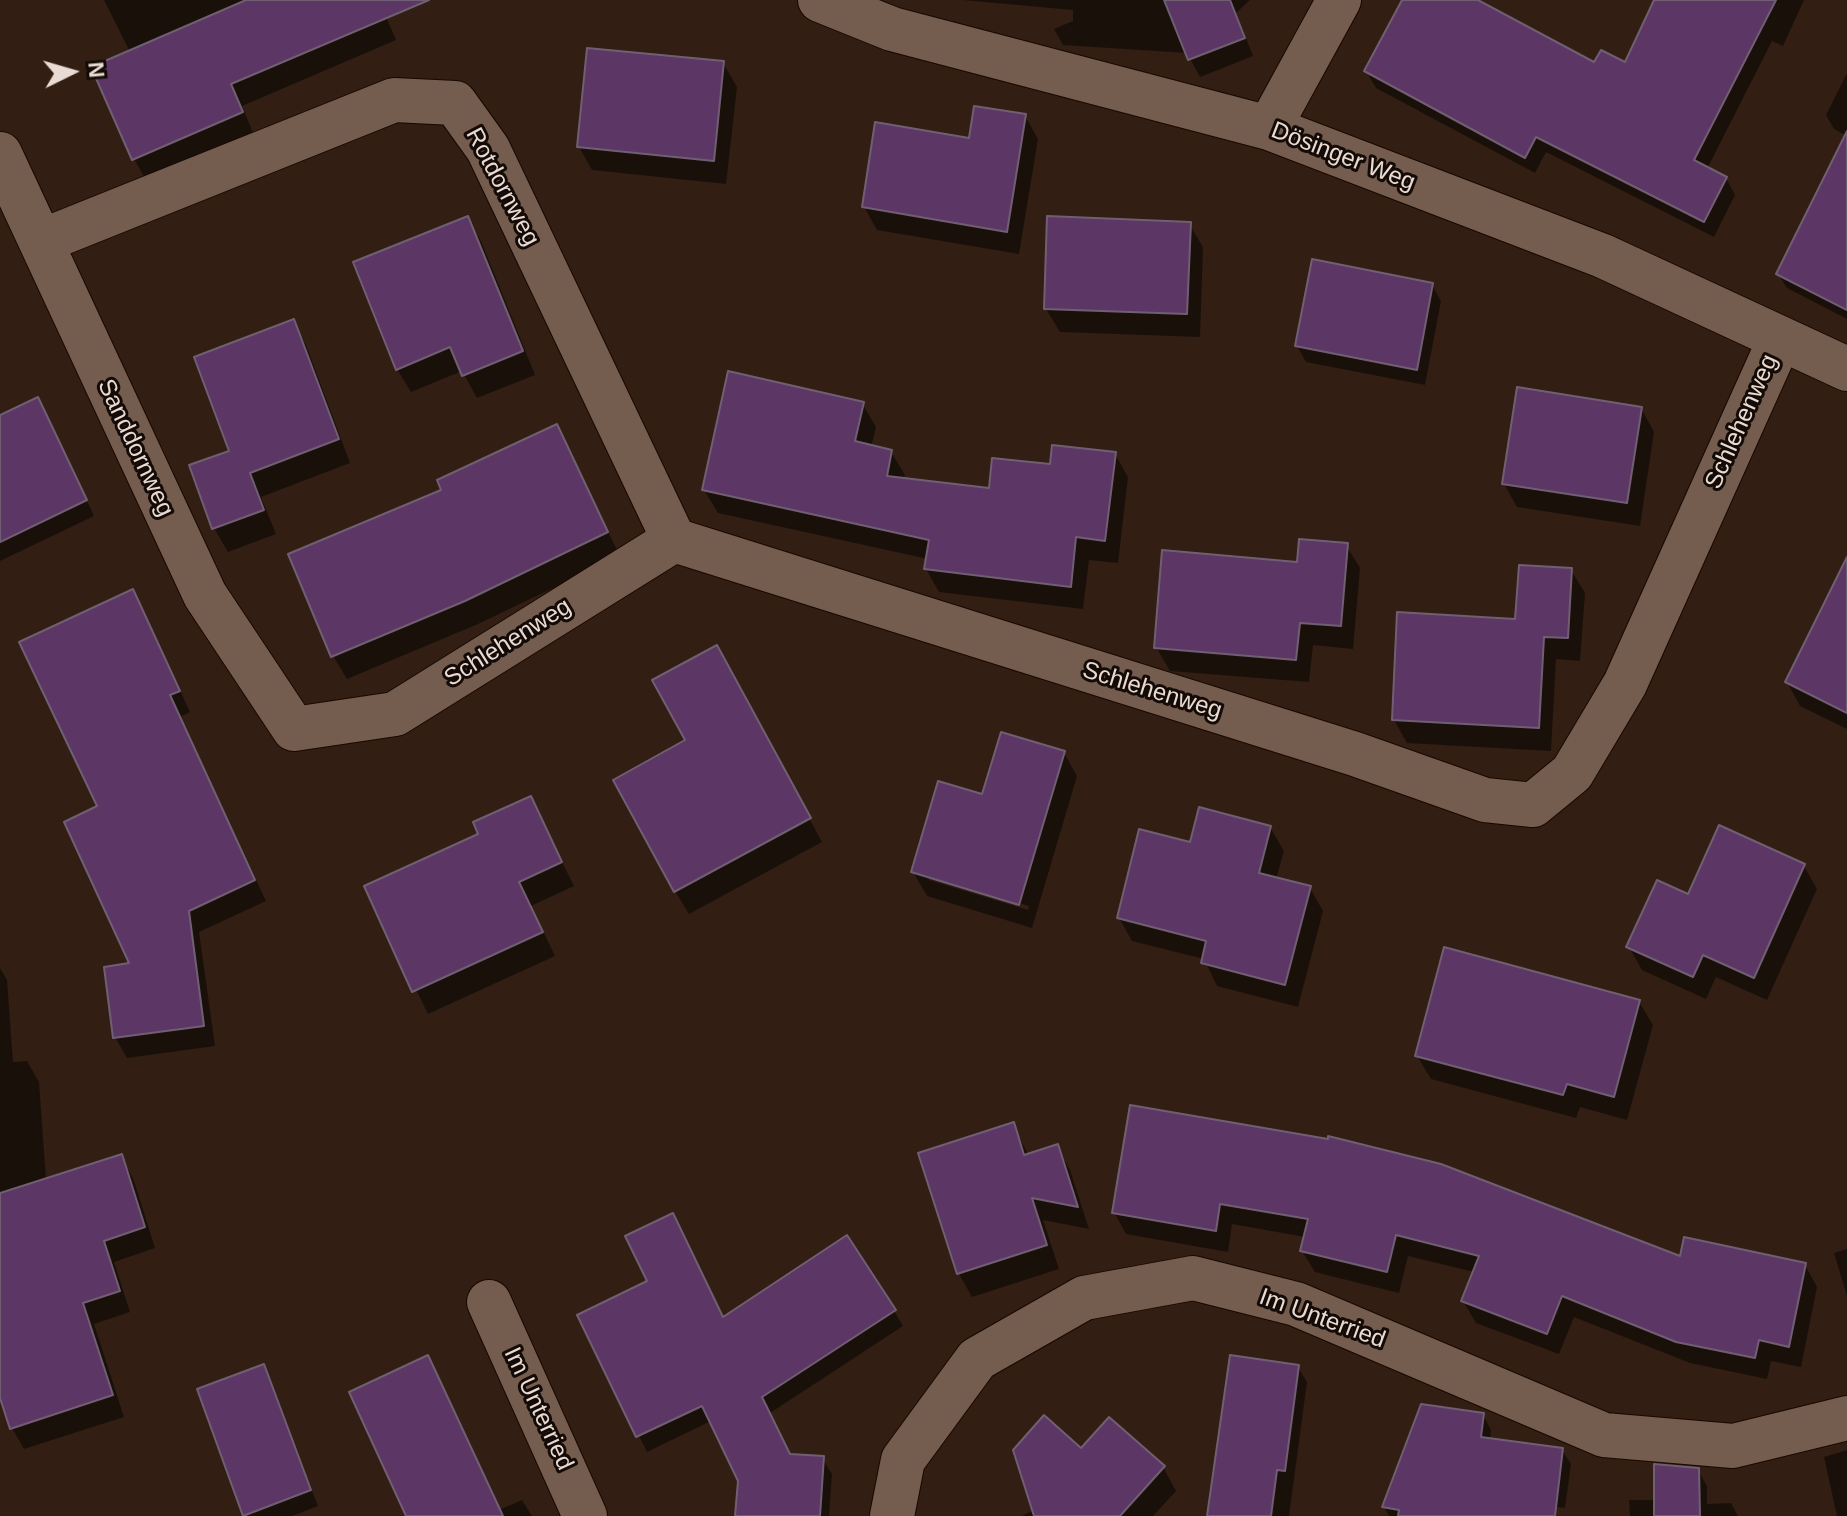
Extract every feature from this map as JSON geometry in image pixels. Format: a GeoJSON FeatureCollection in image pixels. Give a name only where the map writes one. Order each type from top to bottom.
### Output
{"type":"FeatureCollection","features":[{"type":"Feature","properties":{"kind":"street","name":"Dösinger Weg"},"geometry":{"type":"LineString","coordinates":[[820,0],[889,14],[1269,128],[1603,256],[1847,369]]}},
{"type":"Feature","properties":{"kind":"street"},"geometry":{"type":"LineString","coordinates":[[1269,128],[1339,0]]}},
{"type":"Feature","properties":{"kind":"street","name":"Rotdornweg"},"geometry":{"type":"LineString","coordinates":[[42,241],[394,100],[455,103],[488,149],[674,540]]}},
{"type":"Feature","properties":{"kind":"street","name":"Sanddornweg"},"geometry":{"type":"LineString","coordinates":[[0,154],[205,595],[294,729]]}},
{"type":"Feature","properties":{"kind":"street","name":"Schlehenweg"},"geometry":{"type":"LineString","coordinates":[[294,729],[395,714],[674,540],[1355,754],[1485,800],[1533,805],[1572,773],[1625,684],[1780,339]]}},
{"type":"Feature","properties":{"kind":"street","name":"Im Unterried"},"geometry":{"type":"LineString","coordinates":[[892,1516],[903,1460],[977,1359],[1084,1298],[1193,1278],[1296,1304],[1604,1435],[1733,1446],[1847,1418]]}},
{"type":"Feature","properties":{"kind":"street","name":"Im Unterried"},"geometry":{"type":"LineString","coordinates":[[489,1302],[585,1516]]}},
{"type":"Feature","properties":{"kind":"building"},"geometry":{"type":"Polygon","coordinates":[[[246,0],[429,0],[231,84],[243,112],[132,160],[91,67],[246,0]]]}},
{"type":"Feature","properties":{"kind":"building"},"geometry":{"type":"Polygon","coordinates":[[[1164,0],[1230,0],[1245,38],[1188,60],[1164,0]]]}},
{"type":"Feature","properties":{"kind":"building"},"geometry":{"type":"Polygon","coordinates":[[[1402,0],[1478,0],[1594,62],[1601,50],[1625,62],[1654,0],[1776,0],[1694,160],[1727,177],[1704,222],[1536,137],[1525,158],[1364,71],[1402,0]]]}},
{"type":"Feature","properties":{"kind":"building"},"geometry":{"type":"Polygon","coordinates":[[[587,48],[724,61],[714,161],[577,147],[587,48]]]}},
{"type":"Feature","properties":{"kind":"building"},"geometry":{"type":"Polygon","coordinates":[[[974,106],[1026,114],[1007,232],[862,207],[875,122],[969,138],[974,106]]]}},
{"type":"Feature","properties":{"kind":"building"},"geometry":{"type":"Polygon","coordinates":[[[1847,131],[1847,310],[1776,274],[1847,131]]]}},
{"type":"Feature","properties":{"kind":"building"},"geometry":{"type":"Polygon","coordinates":[[[468,216],[523,351],[462,376],[450,347],[396,370],[353,262],[468,216]]]}},
{"type":"Feature","properties":{"kind":"building"},"geometry":{"type":"Polygon","coordinates":[[[1047,216],[1191,222],[1187,314],[1044,309],[1047,216]]]}},
{"type":"Feature","properties":{"kind":"building"},"geometry":{"type":"Polygon","coordinates":[[[1312,259],[1433,283],[1417,370],[1295,346],[1312,259]]]}},
{"type":"Feature","properties":{"kind":"building"},"geometry":{"type":"Polygon","coordinates":[[[294,319],[339,439],[250,473],[264,510],[212,529],[189,465],[229,451],[194,357],[294,319]]]}},
{"type":"Feature","properties":{"kind":"building"},"geometry":{"type":"Polygon","coordinates":[[[728,371],[864,402],[855,441],[892,450],[887,476],[989,488],[992,458],[1050,464],[1052,445],[1116,452],[1105,541],[1076,537],[1071,587],[924,569],[929,540],[702,490],[728,371]]]}},
{"type":"Feature","properties":{"kind":"building"},"geometry":{"type":"Polygon","coordinates":[[[1517,387],[1642,407],[1627,503],[1502,484],[1517,387]]]}},
{"type":"Feature","properties":{"kind":"building"},"geometry":{"type":"Polygon","coordinates":[[[38,397],[87,500],[0,542],[0,415],[38,397]]]}},
{"type":"Feature","properties":{"kind":"building"},"geometry":{"type":"Polygon","coordinates":[[[557,424],[608,532],[465,601],[331,657],[288,554],[441,490],[437,480],[557,424]]]}},
{"type":"Feature","properties":{"kind":"building"},"geometry":{"type":"Polygon","coordinates":[[[1299,539],[1348,543],[1341,626],[1300,623],[1296,660],[1154,648],[1162,550],[1297,562],[1299,539]]]}},
{"type":"Feature","properties":{"kind":"building"},"geometry":{"type":"Polygon","coordinates":[[[1847,557],[1847,713],[1785,682],[1847,557]]]}},
{"type":"Feature","properties":{"kind":"building"},"geometry":{"type":"Polygon","coordinates":[[[1519,565],[1572,568],[1568,638],[1544,637],[1539,728],[1392,720],[1397,612],[1515,619],[1519,565]]]}},
{"type":"Feature","properties":{"kind":"building"},"geometry":{"type":"Polygon","coordinates":[[[133,589],[180,691],[170,695],[255,880],[189,911],[204,1026],[113,1038],[104,967],[129,963],[64,822],[97,806],[19,642],[133,589]]]}},
{"type":"Feature","properties":{"kind":"building"},"geometry":{"type":"Polygon","coordinates":[[[717,645],[811,818],[674,892],[613,780],[685,740],[652,680],[717,645]]]}},
{"type":"Feature","properties":{"kind":"building"},"geometry":{"type":"Polygon","coordinates":[[[1001,732],[1065,751],[1019,905],[911,872],[938,781],[982,794],[1001,732]]]}},
{"type":"Feature","properties":{"kind":"building"},"geometry":{"type":"Polygon","coordinates":[[[531,796],[562,862],[519,882],[543,932],[412,992],[364,886],[478,834],[473,822],[531,796]]]}},
{"type":"Feature","properties":{"kind":"building"},"geometry":{"type":"Polygon","coordinates":[[[1199,807],[1271,826],[1259,873],[1311,886],[1285,985],[1201,963],[1206,941],[1117,918],[1139,829],[1190,842],[1199,807]]]}},
{"type":"Feature","properties":{"kind":"building"},"geometry":{"type":"Polygon","coordinates":[[[1719,825],[1805,864],[1754,978],[1703,955],[1693,977],[1626,947],[1657,880],[1688,894],[1719,825]]]}},
{"type":"Feature","properties":{"kind":"building"},"geometry":{"type":"Polygon","coordinates":[[[1444,947],[1640,1000],[1614,1097],[1567,1084],[1563,1095],[1415,1056],[1444,947]]]}},
{"type":"Feature","properties":{"kind":"building"},"geometry":{"type":"Polygon","coordinates":[[[1130,1105],[1328,1139],[1328,1136],[1441,1164],[1680,1256],[1684,1237],[1806,1263],[1789,1347],[1759,1340],[1755,1358],[1676,1342],[1562,1296],[1547,1334],[1461,1301],[1479,1256],[1396,1235],[1387,1272],[1300,1251],[1308,1219],[1220,1204],[1216,1231],[1112,1213],[1130,1105]]]}},
{"type":"Feature","properties":{"kind":"building"},"geometry":{"type":"Polygon","coordinates":[[[1014,1122],[1024,1155],[1058,1144],[1078,1207],[1032,1198],[1047,1245],[957,1274],[918,1153],[1014,1122]]]}},
{"type":"Feature","properties":{"kind":"building"},"geometry":{"type":"Polygon","coordinates":[[[122,1154],[145,1227],[104,1241],[120,1291],[83,1303],[113,1395],[10,1429],[0,1398],[0,1193],[122,1154]]]}},
{"type":"Feature","properties":{"kind":"building"},"geometry":{"type":"Polygon","coordinates":[[[673,1213],[723,1317],[847,1235],[896,1310],[762,1397],[790,1454],[824,1456],[820,1516],[735,1516],[738,1481],[702,1406],[636,1437],[577,1315],[647,1281],[625,1236],[673,1213]]]}},
{"type":"Feature","properties":{"kind":"building"},"geometry":{"type":"Polygon","coordinates":[[[428,1355],[503,1516],[406,1516],[349,1392],[428,1355]]]}},
{"type":"Feature","properties":{"kind":"building"},"geometry":{"type":"Polygon","coordinates":[[[1230,1355],[1299,1365],[1285,1471],[1277,1470],[1271,1516],[1207,1516],[1230,1355]]]}},
{"type":"Feature","properties":{"kind":"building"},"geometry":{"type":"Polygon","coordinates":[[[264,1364],[311,1490],[243,1516],[197,1389],[264,1364]]]}},
{"type":"Feature","properties":{"kind":"building"},"geometry":{"type":"Polygon","coordinates":[[[1421,1404],[1484,1413],[1481,1437],[1563,1448],[1555,1516],[1398,1516],[1399,1510],[1382,1507],[1421,1404]]]}},
{"type":"Feature","properties":{"kind":"building"},"geometry":{"type":"Polygon","coordinates":[[[1044,1415],[1081,1448],[1109,1417],[1165,1466],[1120,1516],[1034,1516],[1013,1450],[1044,1415]]]}},
{"type":"Feature","properties":{"kind":"building"},"geometry":{"type":"Polygon","coordinates":[[[1654,1464],[1699,1468],[1700,1516],[1654,1516],[1654,1464]]]}}]}
